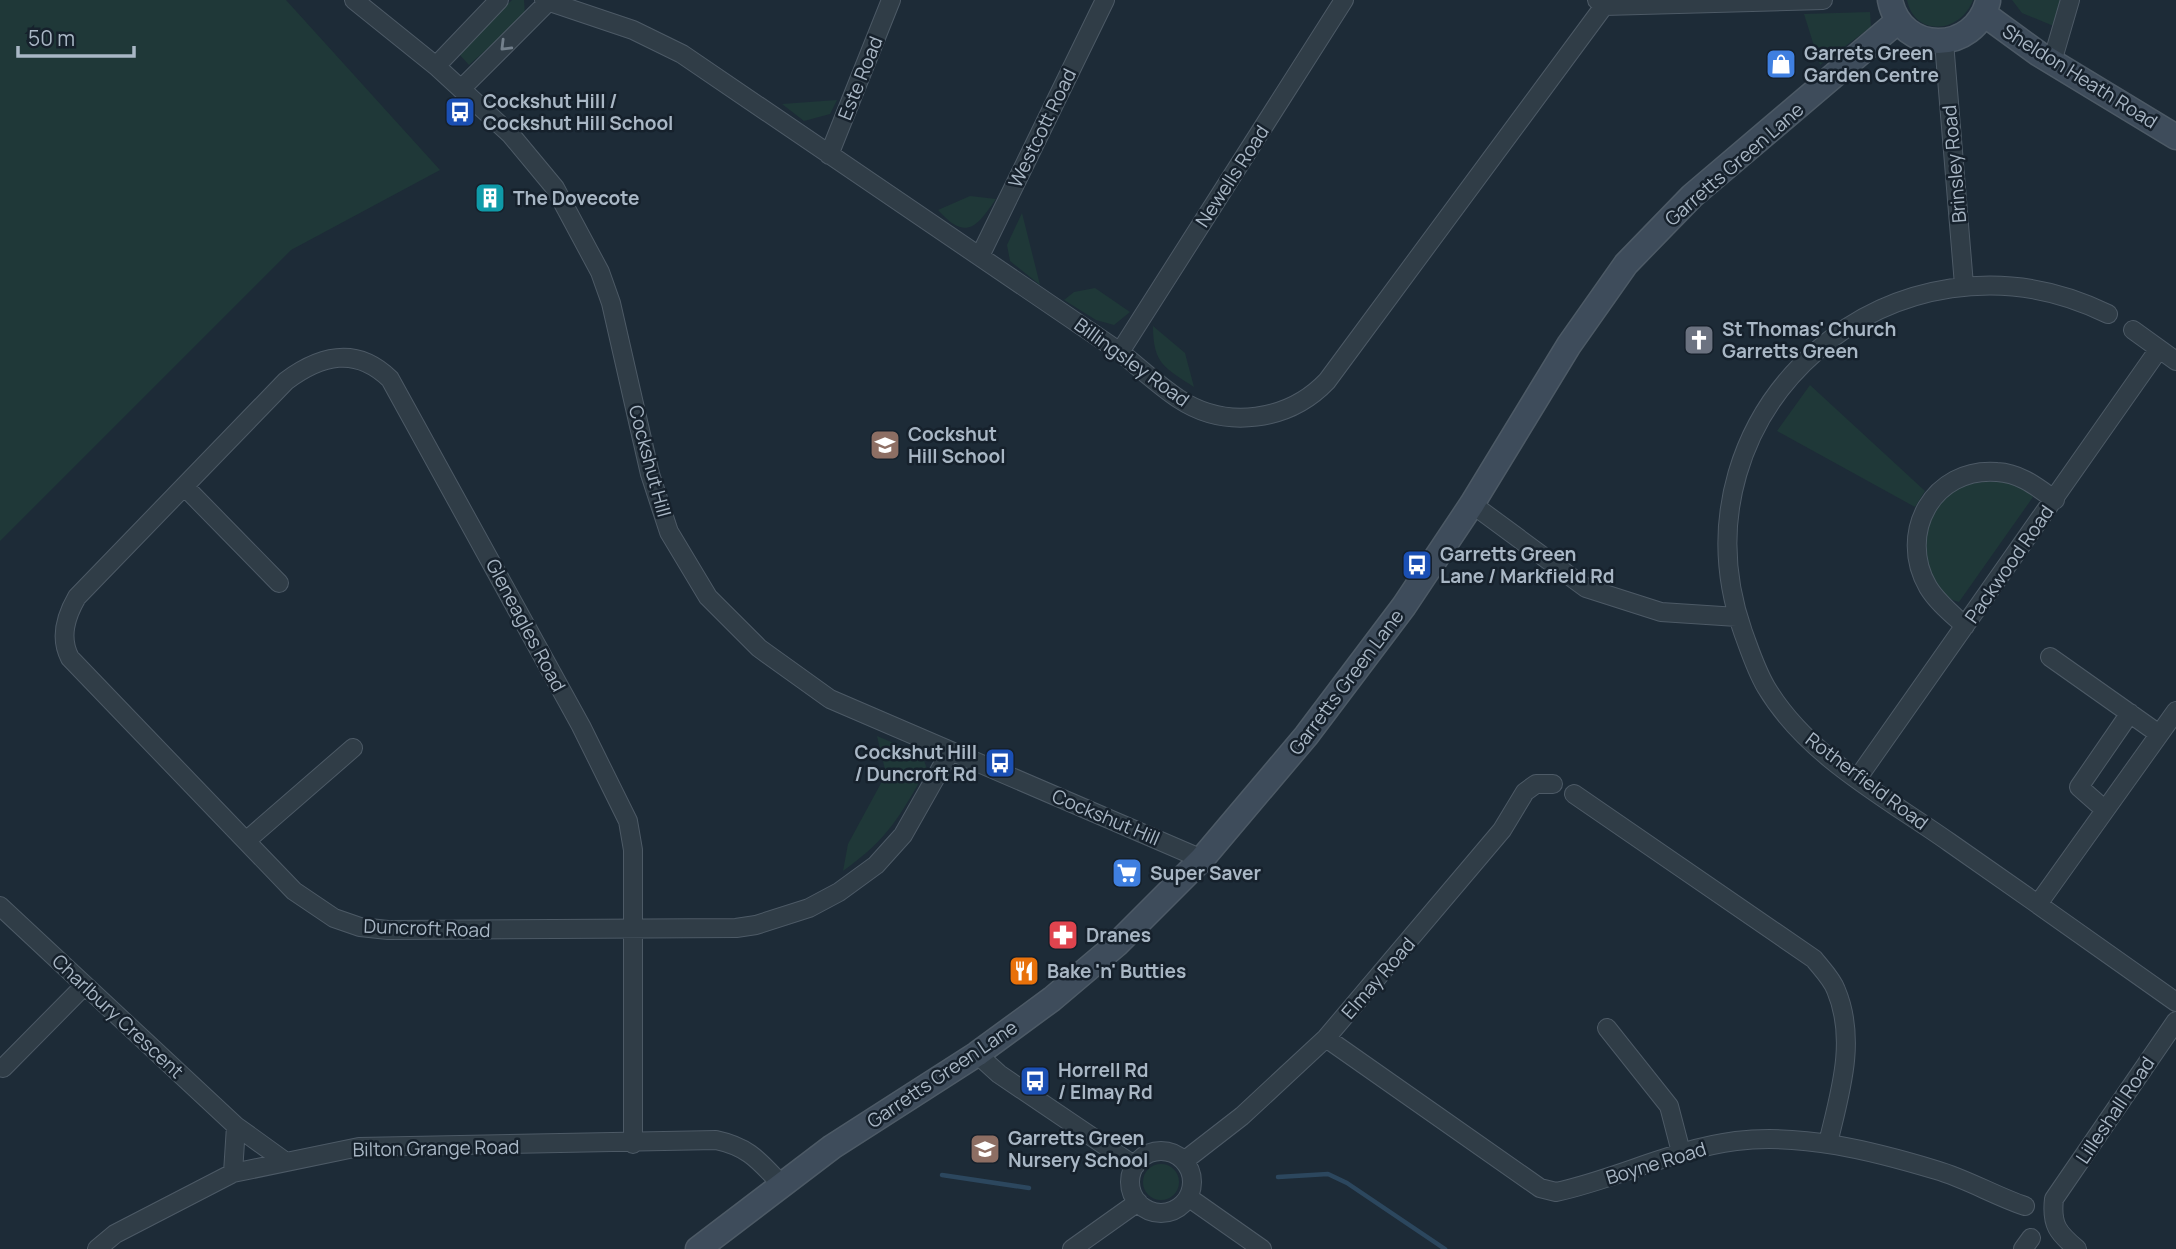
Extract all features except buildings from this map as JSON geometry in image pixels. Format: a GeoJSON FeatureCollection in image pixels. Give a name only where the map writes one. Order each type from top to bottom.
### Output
{"type":"FeatureCollection","features":[{"type":"Feature","properties":{"kind":"street","name":"Cockshut Hill"},"geometry":{"type":"LineString","coordinates":[[354,0],[436,66],[511,135],[555,188],[600,272],[611,303],[650,474],[669,532],[708,597],[759,649],[830,699],[950,752],[1092,809],[1202,859]]}},
{"type":"Feature","properties":{"kind":"street"},"geometry":{"type":"LineString","coordinates":[[436,66],[499,0]]}},
{"type":"Feature","properties":{"kind":"street","name":"Este Road"},"geometry":{"type":"LineString","coordinates":[[829,155],[891,0]]}},
{"type":"Feature","properties":{"kind":"street","name":"Westcott Road"},"geometry":{"type":"LineString","coordinates":[[980,256],[1105,0]]}},
{"type":"Feature","properties":{"kind":"street","name":"Newells Road"},"geometry":{"type":"LineString","coordinates":[[1120,352],[1344,0]]}},
{"type":"Feature","properties":{"kind":"street"},"geometry":{"type":"LineString","coordinates":[[1600,3],[1823,0]]}},
{"type":"Feature","properties":{"kind":"street"},"geometry":{"type":"LineString","coordinates":[[2052,62],[2070,0]]}},
{"type":"Feature","properties":{"kind":"street"},"geometry":{"type":"LineString","coordinates":[[461,89],[546,1]]}},
{"type":"Feature","properties":{"kind":"street","name":"Billingsley Road"},"geometry":{"type":"LineString","coordinates":[[546,1],[633,30],[682,54],[1120,352],[1180,400],[1206,412],[1233,418],[1264,416],[1304,400],[1327,380],[1600,3]]}},
{"type":"Feature","properties":{"kind":"street"},"geometry":{"type":"LineString","coordinates":[[1894,11],[1923,40],[1944,42],[1964,36],[1986,7]]}},
{"type":"Feature","properties":{"kind":"street","name":"Sheldon Heath Road"},"geometry":{"type":"LineString","coordinates":[[1986,7],[2052,62],[2176,137]]}},
{"type":"Feature","properties":{"kind":"street","name":"Garretts Green Lane"},"geometry":{"type":"LineString","coordinates":[[698,1249],[832,1147],[977,1054],[1117,944],[1202,859],[1248,807],[1363,662],[1472,504],[1569,345],[1626,264],[1692,196],[1894,11]]}},
{"type":"Feature","properties":{"kind":"street","name":"Brinsley Road"},"geometry":{"type":"LineString","coordinates":[[1944,42],[1964,285]]}},
{"type":"Feature","properties":{"kind":"street","name":"Rotherfield Road"},"geometry":{"type":"LineString","coordinates":[[2108,314],[2068,296],[2025,287],[1964,285],[1923,292],[1882,306],[1842,329],[1792,374],[1752,438],[1741,462],[1732,497],[1727,536],[1728,574],[1737,617],[1754,663],[1780,708],[1815,746],[1857,779],[2176,1002]]}},
{"type":"Feature","properties":{"kind":"street"},"geometry":{"type":"LineString","coordinates":[[2133,330],[2176,361]]}},
{"type":"Feature","properties":{"kind":"street","name":"Packwood Road"},"geometry":{"type":"LineString","coordinates":[[1857,779],[2159,349]]}},
{"type":"Feature","properties":{"kind":"street","name":"Gleneagles Road"},"geometry":{"type":"LineString","coordinates":[[185,487],[286,382],[306,366],[328,358],[355,357],[370,363],[390,379],[581,726],[628,821],[633,849],[634,1144]]}},
{"type":"Feature","properties":{"kind":"street"},"geometry":{"type":"LineString","coordinates":[[1965,626],[1939,602],[1918,562],[1917,530],[1924,509],[1939,492],[1956,481],[1986,472],[2014,475],[2055,500]]}},
{"type":"Feature","properties":{"kind":"street"},"geometry":{"type":"LineString","coordinates":[[185,487],[279,583]]}},
{"type":"Feature","properties":{"kind":"street","name":"Duncroft Road"},"geometry":{"type":"LineString","coordinates":[[185,487],[77,597],[69,610],[64,638],[70,658],[246,841],[314,907],[360,927],[388,930],[633,929],[736,928],[756,925],[809,908],[839,892],[892,849],[922,805],[950,752]]}},
{"type":"Feature","properties":{"kind":"street"},"geometry":{"type":"LineString","coordinates":[[1472,504],[1586,588],[1661,612],[1737,617]]}},
{"type":"Feature","properties":{"kind":"street"},"geometry":{"type":"LineString","coordinates":[[2050,657],[2159,734]]}},
{"type":"Feature","properties":{"kind":"street"},"geometry":{"type":"LineString","coordinates":[[2038,904],[2176,711]]}},
{"type":"Feature","properties":{"kind":"street"},"geometry":{"type":"LineString","coordinates":[[2105,810],[2079,787],[2130,713]]}},
{"type":"Feature","properties":{"kind":"street"},"geometry":{"type":"LineString","coordinates":[[246,841],[353,748]]}},
{"type":"Feature","properties":{"kind":"street","name":"Elmay Road"},"geometry":{"type":"LineString","coordinates":[[1184,1161],[1242,1116],[1326,1038],[1486,850],[1525,792],[1536,784],[1553,784]]}},
{"type":"Feature","properties":{"kind":"street"},"geometry":{"type":"LineString","coordinates":[[1574,794],[1814,959],[1836,987],[1847,1026],[1844,1076],[1828,1143]]}},
{"type":"Feature","properties":{"kind":"street","name":"Charlbury Crescent"},"geometry":{"type":"LineString","coordinates":[[0,906],[236,1126],[286,1162]]}},
{"type":"Feature","properties":{"kind":"street"},"geometry":{"type":"LineString","coordinates":[[3,1068],[84,986]]}},
{"type":"Feature","properties":{"kind":"street","name":"Lilleshall Road"},"geometry":{"type":"LineString","coordinates":[[2077,1249],[2057,1233],[2052,1217],[2054,1199],[2176,1021]]}},
{"type":"Feature","properties":{"kind":"street"},"geometry":{"type":"LineString","coordinates":[[1607,1028],[1670,1106],[1681,1152]]}},
{"type":"Feature","properties":{"kind":"street","name":"Boyne Road"},"geometry":{"type":"LineString","coordinates":[[1326,1038],[1540,1188],[1556,1192],[1573,1189],[1681,1152],[1737,1141],[1828,1143],[1938,1170],[2025,1206]]}},
{"type":"Feature","properties":{"kind":"street"},"geometry":{"type":"LineString","coordinates":[[977,1054],[999,1074],[1135,1166]]}},
{"type":"Feature","properties":{"kind":"street"},"geometry":{"type":"LineString","coordinates":[[233,1173],[236,1126]]}},
{"type":"Feature","properties":{"kind":"street","name":"Bilton Grange Road"},"geometry":{"type":"LineString","coordinates":[[97,1249],[115,1234],[233,1173],[376,1146],[634,1144],[716,1140],[738,1144],[750,1152],[781,1184]]}},
{"type":"Feature","properties":{"kind":"street"},"geometry":{"type":"LineString","coordinates":[[1164,1151],[1184,1161],[1192,1178],[1188,1197],[1174,1210],[1154,1212],[1138,1202],[1131,1188],[1135,1166],[1143,1157],[1164,1151]]}},
{"type":"Feature","properties":{"kind":"street"},"geometry":{"type":"LineString","coordinates":[[1188,1197],[1262,1249]]}},
{"type":"Feature","properties":{"kind":"street"},"geometry":{"type":"LineString","coordinates":[[1072,1249],[1138,1202]]}},
{"type":"Feature","properties":{"kind":"green space"},"geometry":{"type":"Polygon","coordinates":[[[0,0],[286,0],[440,170],[291,250],[0,541],[0,0]]]}},
{"type":"Feature","properties":{"kind":"green space"},"geometry":{"type":"Polygon","coordinates":[[[512,0],[524,0],[525,15],[469,65],[459,54],[512,0]]]}},
{"type":"Feature","properties":{"kind":"green space"},"geometry":{"type":"Polygon","coordinates":[[[1907,0],[1973,0],[1959,19],[1938,27],[1919,21],[1907,0]]]}},
{"type":"Feature","properties":{"kind":"green space"},"geometry":{"type":"Polygon","coordinates":[[[2012,0],[2063,0],[2056,27],[2022,13],[2012,0]]]}},
{"type":"Feature","properties":{"kind":"green space"},"geometry":{"type":"Polygon","coordinates":[[[1870,12],[1871,27],[1820,65],[1804,14],[1870,12]]]}},
{"type":"Feature","properties":{"kind":"green space"},"geometry":{"type":"Polygon","coordinates":[[[837,100],[830,114],[804,121],[782,104],[837,100]]]}},
{"type":"Feature","properties":{"kind":"green space"},"geometry":{"type":"Polygon","coordinates":[[[970,196],[996,199],[970,227],[956,225],[938,210],[970,196]]]}},
{"type":"Feature","properties":{"kind":"green space"},"geometry":{"type":"Polygon","coordinates":[[[1022,213],[1040,285],[1010,261],[1007,245],[1022,213]]]}},
{"type":"Feature","properties":{"kind":"green space"},"geometry":{"type":"Polygon","coordinates":[[[1095,288],[1130,312],[1114,325],[1096,320],[1064,300],[1074,292],[1095,288]]]}},
{"type":"Feature","properties":{"kind":"green space"},"geometry":{"type":"Polygon","coordinates":[[[1153,326],[1185,353],[1194,387],[1175,375],[1158,357],[1153,326]]]}},
{"type":"Feature","properties":{"kind":"green space"},"geometry":{"type":"Polygon","coordinates":[[[1810,385],[1925,491],[1915,507],[1777,431],[1810,385]]]}},
{"type":"Feature","properties":{"kind":"green space"},"geometry":{"type":"Polygon","coordinates":[[[2004,481],[2027,490],[2033,497],[1959,602],[1946,596],[1936,586],[1929,572],[1925,540],[1933,510],[1942,498],[1955,489],[1971,484],[2004,481]]]}},
{"type":"Feature","properties":{"kind":"green space"},"geometry":{"type":"Polygon","coordinates":[[[877,736],[922,755],[927,769],[892,826],[872,848],[843,871],[848,844],[886,774],[877,736]]]}},
{"type":"Feature","properties":{"kind":"green space"},"geometry":{"type":"Polygon","coordinates":[[[1161,1164],[1174,1169],[1179,1182],[1174,1195],[1161,1200],[1148,1195],[1143,1182],[1148,1169],[1161,1164]]]}},
{"type":"Feature","properties":{"kind":"waterway"},"geometry":{"type":"LineString","coordinates":[[1278,1177],[1328,1174],[1347,1183],[1445,1249]]}},
{"type":"Feature","properties":{"kind":"waterway"},"geometry":{"type":"LineString","coordinates":[[942,1175],[1029,1188]]}},
{"type":"Feature","properties":{"kind":"place","name":"Garrets Green Garden Centre"},"geometry":{"type":"Point","coordinates":[1781,64]}},
{"type":"Feature","properties":{"kind":"place","name":"Cockshut Hill / Cockshut Hill School"},"geometry":{"type":"Point","coordinates":[460,112]}},
{"type":"Feature","properties":{"kind":"place","name":"The Dovecote"},"geometry":{"type":"Point","coordinates":[490,198]}},
{"type":"Feature","properties":{"kind":"place","name":"St Thomas' Church Garretts Green"},"geometry":{"type":"Point","coordinates":[1699,340]}},
{"type":"Feature","properties":{"kind":"place","name":"Cockshut Hill School"},"geometry":{"type":"Point","coordinates":[885,445]}},
{"type":"Feature","properties":{"kind":"place","name":"Garretts Green Lane / Markfield Rd"},"geometry":{"type":"Point","coordinates":[1417,565]}},
{"type":"Feature","properties":{"kind":"place","name":"Cockshut Hill / Duncroft Rd"},"geometry":{"type":"Point","coordinates":[1000,763]}},
{"type":"Feature","properties":{"kind":"place","name":"Super Saver"},"geometry":{"type":"Point","coordinates":[1127,873]}},
{"type":"Feature","properties":{"kind":"place","name":"Dranes"},"geometry":{"type":"Point","coordinates":[1063,935]}},
{"type":"Feature","properties":{"kind":"place","name":"Bake 'n' Butties"},"geometry":{"type":"Point","coordinates":[1024,971]}},
{"type":"Feature","properties":{"kind":"place","name":"Horrell Rd / Elmay Rd"},"geometry":{"type":"Point","coordinates":[1035,1081]}},
{"type":"Feature","properties":{"kind":"place","name":"Garretts Green Nursery School"},"geometry":{"type":"Point","coordinates":[985,1149]}}]}
